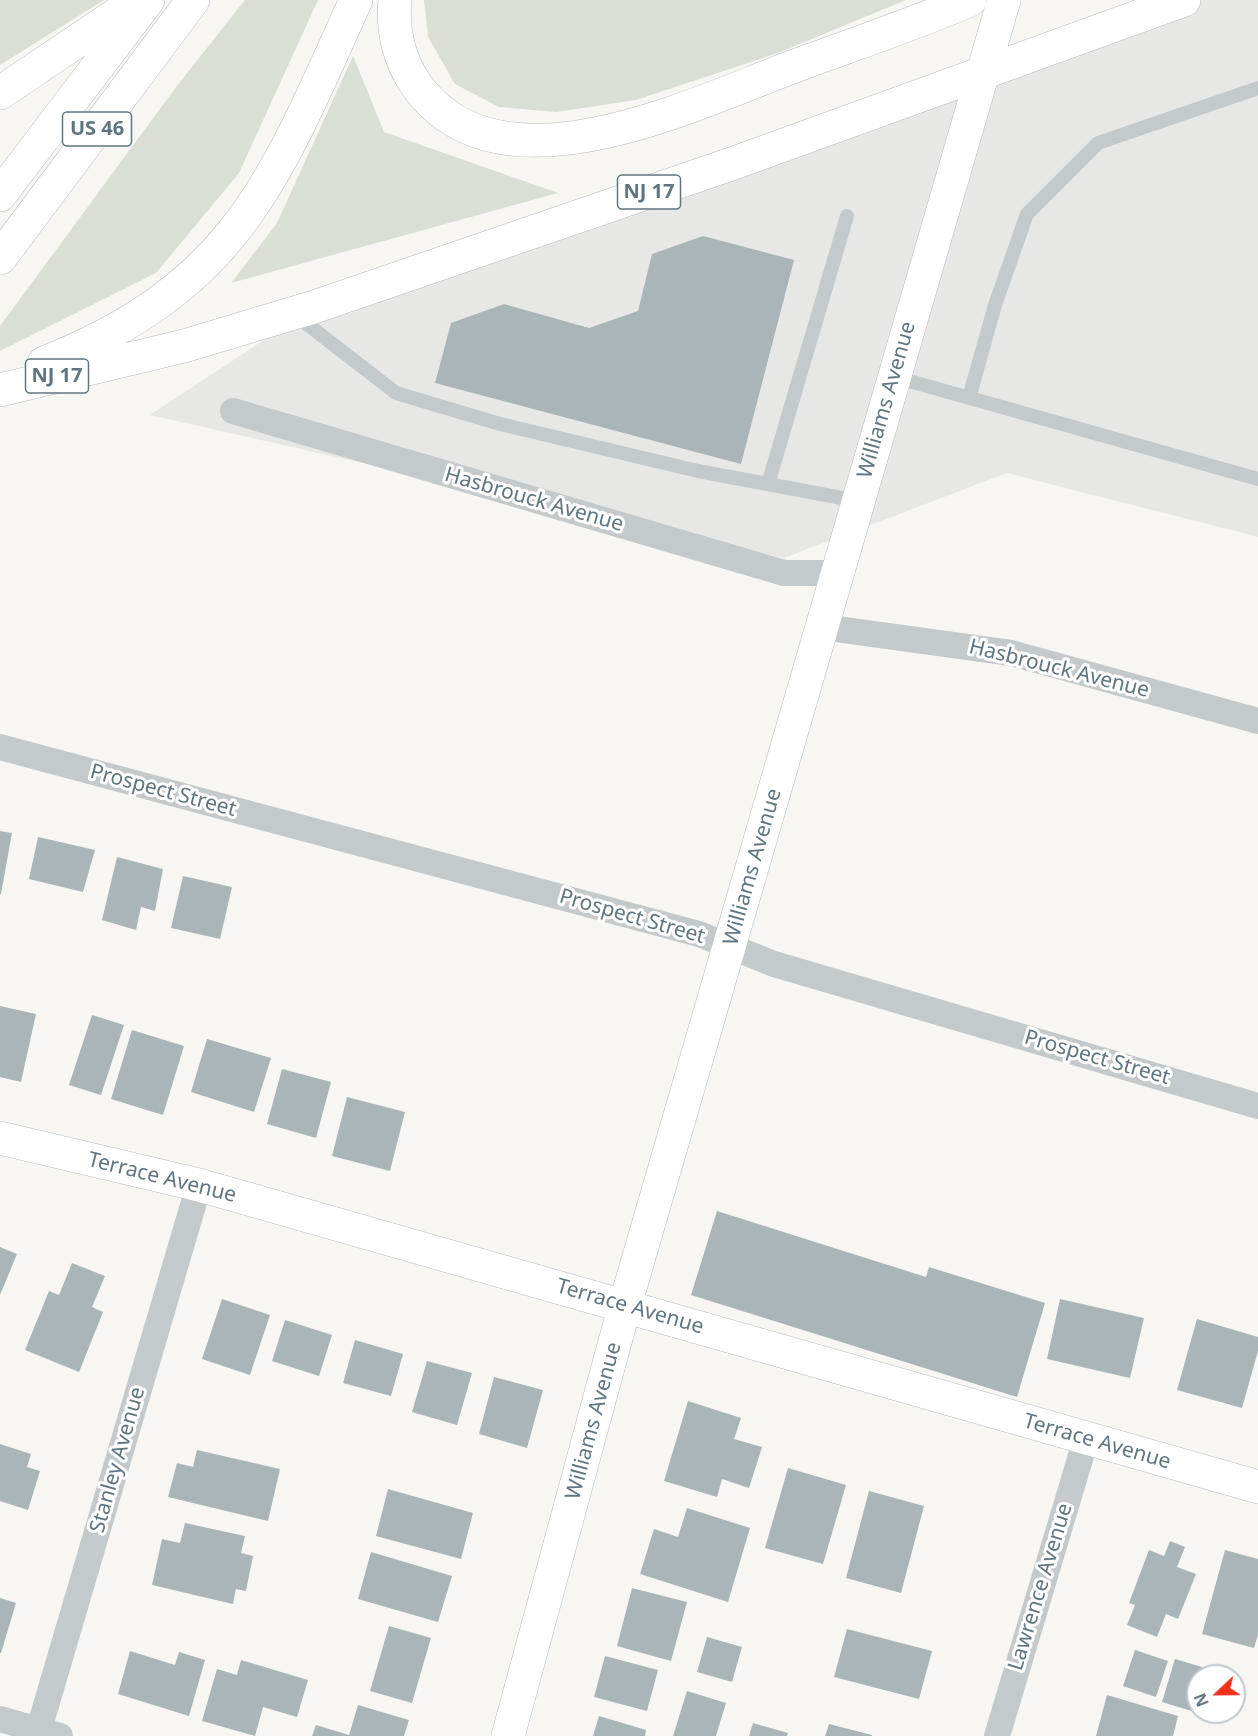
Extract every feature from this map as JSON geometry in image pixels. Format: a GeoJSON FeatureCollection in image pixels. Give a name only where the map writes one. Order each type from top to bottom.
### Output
{"type":"FeatureCollection","features":[{"type":"Feature","properties":{"kind":"main road"},"geometry":{"type":"LineString","coordinates":[[0,93],[138,0]]}},
{"type":"Feature","properties":{"kind":"main road","name":"US 46"},"geometry":{"type":"LineString","coordinates":[[0,195],[148,0]]}},
{"type":"Feature","properties":{"kind":"main road","name":"US 46"},"geometry":{"type":"LineString","coordinates":[[0,258],[193,0]]}},
{"type":"Feature","properties":{"kind":"main road"},"geometry":{"type":"LineString","coordinates":[[0,380],[57,358],[131,321],[184,285],[224,246],[251,212],[275,173],[356,0]]}},
{"type":"Feature","properties":{"kind":"main road"},"geometry":{"type":"LineString","coordinates":[[395,0],[395,34],[401,57],[411,78],[423,94],[457,123],[480,133],[532,140],[592,134],[664,116],[970,0]]}},
{"type":"Feature","properties":{"kind":"main road","name":"Williams Avenue"},"geometry":{"type":"LineString","coordinates":[[508,1736],[625,1305],[1004,0]]}},
{"type":"Feature","properties":{"kind":"main road","name":"NJ 17"},"geometry":{"type":"LineString","coordinates":[[0,390],[184,346],[292,314],[482,251],[1184,0]]}},
{"type":"Feature","properties":{"kind":"main road","name":"Terrace Avenue"},"geometry":{"type":"LineString","coordinates":[[0,1138],[199,1185],[1258,1487]]}},
{"type":"Feature","properties":{"kind":"street","name":"Hasbrouck Avenue"},"geometry":{"type":"LineString","coordinates":[[233,411],[784,573],[837,573]]}},
{"type":"Feature","properties":{"kind":"street","name":"Hasbrouck Avenue"},"geometry":{"type":"LineString","coordinates":[[822,627],[1011,652],[1258,721]]}},
{"type":"Feature","properties":{"kind":"street","name":"Prospect Street"},"geometry":{"type":"LineString","coordinates":[[0,747],[699,934],[730,948],[796,970],[1258,1106]]}},
{"type":"Feature","properties":{"kind":"street","name":"Stanley Avenue"},"geometry":{"type":"LineString","coordinates":[[45,1734],[199,1185]]}},
{"type":"Feature","properties":{"kind":"street","name":"Lawrence Avenue"},"geometry":{"type":"LineString","coordinates":[[997,1736],[1086,1439]]}},
{"type":"Feature","properties":{"kind":"street"},"geometry":{"type":"LineString","coordinates":[[0,1719],[45,1734]]}},
{"type":"Feature","properties":{"kind":"lane"},"geometry":{"type":"LineString","coordinates":[[969,398],[995,304],[1027,214],[1098,143],[1258,88]]}},
{"type":"Feature","properties":{"kind":"lane"},"geometry":{"type":"LineString","coordinates":[[768,484],[847,216]]}},
{"type":"Feature","properties":{"kind":"lane"},"geometry":{"type":"LineString","coordinates":[[292,314],[396,393],[500,424],[698,471],[858,501]]}},
{"type":"Feature","properties":{"kind":"lane"},"geometry":{"type":"LineString","coordinates":[[893,377],[1258,479]]}},
{"type":"Feature","properties":{"kind":"shaded area"},"geometry":{"type":"Polygon","coordinates":[[[0,0],[104,0],[0,65],[0,0]]]}},
{"type":"Feature","properties":{"kind":"shaded area"},"geometry":{"type":"Polygon","coordinates":[[[245,0],[318,0],[239,173],[156,273],[0,351],[0,326],[176,87],[245,0]]]}},
{"type":"Feature","properties":{"kind":"shaded area"},"geometry":{"type":"Polygon","coordinates":[[[424,0],[906,0],[778,53],[636,100],[556,112],[499,107],[455,84],[428,37],[424,0]]]}},
{"type":"Feature","properties":{"kind":"shaded area"},"geometry":{"type":"Polygon","coordinates":[[[1199,0],[1258,0],[1258,537],[1007,473],[784,558],[150,415],[314,307],[1199,0]]]}},
{"type":"Feature","properties":{"kind":"shaded area"},"geometry":{"type":"Polygon","coordinates":[[[353,56],[384,132],[558,193],[231,283],[277,223],[353,56]]]}},
{"type":"Feature","properties":{"kind":"building"},"geometry":{"type":"Polygon","coordinates":[[[703,236],[794,260],[741,464],[435,383],[451,323],[504,304],[589,328],[638,311],[652,254],[703,236]]]}},
{"type":"Feature","properties":{"kind":"building"},"geometry":{"type":"Polygon","coordinates":[[[0,831],[12,833],[1,894],[0,894],[0,831]]]}},
{"type":"Feature","properties":{"kind":"building"},"geometry":{"type":"Polygon","coordinates":[[[38,837],[95,850],[83,892],[29,879],[38,837]]]}},
{"type":"Feature","properties":{"kind":"building"},"geometry":{"type":"Polygon","coordinates":[[[117,857],[163,869],[155,911],[141,907],[136,930],[102,920],[117,857]]]}},
{"type":"Feature","properties":{"kind":"building"},"geometry":{"type":"Polygon","coordinates":[[[183,876],[232,887],[220,939],[171,928],[183,876]]]}},
{"type":"Feature","properties":{"kind":"building"},"geometry":{"type":"Polygon","coordinates":[[[0,1006],[36,1014],[21,1082],[0,1077],[0,1006]]]}},
{"type":"Feature","properties":{"kind":"building"},"geometry":{"type":"Polygon","coordinates":[[[92,1015],[124,1025],[101,1095],[69,1085],[92,1015]]]}},
{"type":"Feature","properties":{"kind":"building"},"geometry":{"type":"Polygon","coordinates":[[[132,1030],[184,1046],[163,1115],[111,1099],[132,1030]]]}},
{"type":"Feature","properties":{"kind":"building"},"geometry":{"type":"Polygon","coordinates":[[[207,1039],[271,1058],[254,1112],[191,1092],[207,1039]]]}},
{"type":"Feature","properties":{"kind":"building"},"geometry":{"type":"Polygon","coordinates":[[[282,1069],[331,1082],[316,1138],[267,1124],[282,1069]]]}},
{"type":"Feature","properties":{"kind":"building"},"geometry":{"type":"Polygon","coordinates":[[[347,1097],[405,1112],[390,1171],[332,1156],[347,1097]]]}},
{"type":"Feature","properties":{"kind":"building"},"geometry":{"type":"Polygon","coordinates":[[[717,1211],[926,1277],[929,1267],[1045,1303],[1017,1397],[691,1295],[717,1211]]]}},
{"type":"Feature","properties":{"kind":"building"},"geometry":{"type":"Polygon","coordinates":[[[0,1247],[17,1254],[0,1295],[0,1247]]]}},
{"type":"Feature","properties":{"kind":"building"},"geometry":{"type":"Polygon","coordinates":[[[72,1263],[105,1276],[92,1307],[103,1312],[79,1372],[25,1350],[49,1291],[59,1295],[72,1263]]]}},
{"type":"Feature","properties":{"kind":"building"},"geometry":{"type":"Polygon","coordinates":[[[222,1299],[270,1315],[250,1375],[202,1359],[222,1299]]]}},
{"type":"Feature","properties":{"kind":"building"},"geometry":{"type":"Polygon","coordinates":[[[1060,1299],[1144,1318],[1130,1378],[1047,1359],[1060,1299]]]}},
{"type":"Feature","properties":{"kind":"building"},"geometry":{"type":"Polygon","coordinates":[[[1197,1319],[1258,1337],[1258,1351],[1242,1408],[1177,1390],[1197,1319]]]}},
{"type":"Feature","properties":{"kind":"building"},"geometry":{"type":"Polygon","coordinates":[[[285,1320],[332,1335],[319,1376],[272,1361],[285,1320]]]}},
{"type":"Feature","properties":{"kind":"building"},"geometry":{"type":"Polygon","coordinates":[[[355,1340],[403,1354],[391,1396],[343,1383],[355,1340]]]}},
{"type":"Feature","properties":{"kind":"building"},"geometry":{"type":"Polygon","coordinates":[[[427,1361],[472,1373],[457,1425],[412,1412],[427,1361]]]}},
{"type":"Feature","properties":{"kind":"building"},"geometry":{"type":"Polygon","coordinates":[[[494,1377],[543,1390],[527,1448],[479,1434],[494,1377]]]}},
{"type":"Feature","properties":{"kind":"building"},"geometry":{"type":"Polygon","coordinates":[[[688,1401],[741,1418],[734,1439],[762,1447],[749,1488],[722,1479],[717,1497],[664,1481],[688,1401]]]}},
{"type":"Feature","properties":{"kind":"building"},"geometry":{"type":"Polygon","coordinates":[[[0,1444],[31,1454],[27,1467],[40,1471],[28,1510],[0,1501],[0,1444]]]}},
{"type":"Feature","properties":{"kind":"building"},"geometry":{"type":"Polygon","coordinates":[[[197,1450],[280,1469],[268,1521],[168,1497],[177,1463],[193,1467],[197,1450]]]}},
{"type":"Feature","properties":{"kind":"building"},"geometry":{"type":"Polygon","coordinates":[[[788,1468],[846,1485],[823,1564],[765,1548],[788,1468]]]}},
{"type":"Feature","properties":{"kind":"building"},"geometry":{"type":"Polygon","coordinates":[[[388,1489],[473,1513],[461,1559],[376,1536],[388,1489]]]}},
{"type":"Feature","properties":{"kind":"building"},"geometry":{"type":"Polygon","coordinates":[[[869,1491],[924,1506],[901,1593],[846,1578],[869,1491]]]}},
{"type":"Feature","properties":{"kind":"building"},"geometry":{"type":"Polygon","coordinates":[[[687,1508],[750,1528],[728,1602],[640,1574],[654,1529],[678,1537],[687,1508]]]}},
{"type":"Feature","properties":{"kind":"building"},"geometry":{"type":"Polygon","coordinates":[[[185,1523],[245,1536],[241,1553],[253,1556],[246,1591],[236,1589],[233,1604],[152,1585],[162,1539],[180,1543],[185,1523]]]}},
{"type":"Feature","properties":{"kind":"building"},"geometry":{"type":"Polygon","coordinates":[[[1170,1541],[1185,1547],[1177,1567],[1196,1574],[1178,1619],[1166,1614],[1157,1637],[1127,1625],[1135,1605],[1129,1603],[1149,1550],[1164,1556],[1170,1541]]]}},
{"type":"Feature","properties":{"kind":"building"},"geometry":{"type":"Polygon","coordinates":[[[1225,1550],[1258,1559],[1258,1635],[1254,1648],[1202,1634],[1225,1550]]]}},
{"type":"Feature","properties":{"kind":"building"},"geometry":{"type":"Polygon","coordinates":[[[371,1552],[452,1576],[438,1622],[358,1599],[371,1552]]]}},
{"type":"Feature","properties":{"kind":"building"},"geometry":{"type":"Polygon","coordinates":[[[632,1588],[687,1602],[671,1661],[617,1646],[632,1588]]]}},
{"type":"Feature","properties":{"kind":"building"},"geometry":{"type":"Polygon","coordinates":[[[0,1598],[16,1603],[1,1653],[0,1653],[0,1598]]]}},
{"type":"Feature","properties":{"kind":"building"},"geometry":{"type":"Polygon","coordinates":[[[389,1626],[431,1638],[412,1703],[370,1691],[389,1626]]]}},
{"type":"Feature","properties":{"kind":"building"},"geometry":{"type":"Polygon","coordinates":[[[847,1629],[932,1651],[919,1699],[834,1677],[847,1629]]]}},
{"type":"Feature","properties":{"kind":"building"},"geometry":{"type":"Polygon","coordinates":[[[707,1637],[742,1647],[732,1682],[697,1672],[707,1637]]]}},
{"type":"Feature","properties":{"kind":"building"},"geometry":{"type":"Polygon","coordinates":[[[1135,1650],[1168,1661],[1156,1697],[1123,1686],[1135,1650]]]}},
{"type":"Feature","properties":{"kind":"building"},"geometry":{"type":"Polygon","coordinates":[[[130,1651],[175,1665],[179,1652],[205,1660],[189,1716],[118,1694],[130,1651]]]}},
{"type":"Feature","properties":{"kind":"building"},"geometry":{"type":"Polygon","coordinates":[[[605,1656],[658,1670],[647,1711],[594,1697],[605,1656]]]}},
{"type":"Feature","properties":{"kind":"building"},"geometry":{"type":"Polygon","coordinates":[[[1175,1659],[1192,1664],[1186,1664],[1186,1709],[1162,1702],[1175,1659]]]}},
{"type":"Feature","properties":{"kind":"building"},"geometry":{"type":"Polygon","coordinates":[[[241,1660],[308,1680],[297,1717],[263,1707],[255,1736],[202,1721],[217,1669],[237,1675],[241,1660]]]}},
{"type":"Feature","properties":{"kind":"building"},"geometry":{"type":"Polygon","coordinates":[[[687,1691],[726,1703],[716,1736],[673,1736],[687,1691]]]}},
{"type":"Feature","properties":{"kind":"building"},"geometry":{"type":"Polygon","coordinates":[[[1107,1695],[1178,1716],[1173,1736],[1096,1736],[1107,1695]]]}},
{"type":"Feature","properties":{"kind":"building"},"geometry":{"type":"Polygon","coordinates":[[[358,1705],[409,1720],[404,1736],[312,1736],[316,1725],[349,1735],[358,1705]]]}},
{"type":"Feature","properties":{"kind":"building"},"geometry":{"type":"Polygon","coordinates":[[[599,1716],[646,1730],[645,1736],[593,1736],[599,1716]]]}},
{"type":"Feature","properties":{"kind":"building"},"geometry":{"type":"Polygon","coordinates":[[[753,1723],[788,1733],[787,1736],[749,1736],[753,1723]]]}},
{"type":"Feature","properties":{"kind":"building"},"geometry":{"type":"Polygon","coordinates":[[[829,1724],[872,1735],[872,1736],[825,1736],[829,1724]]]}}]}
